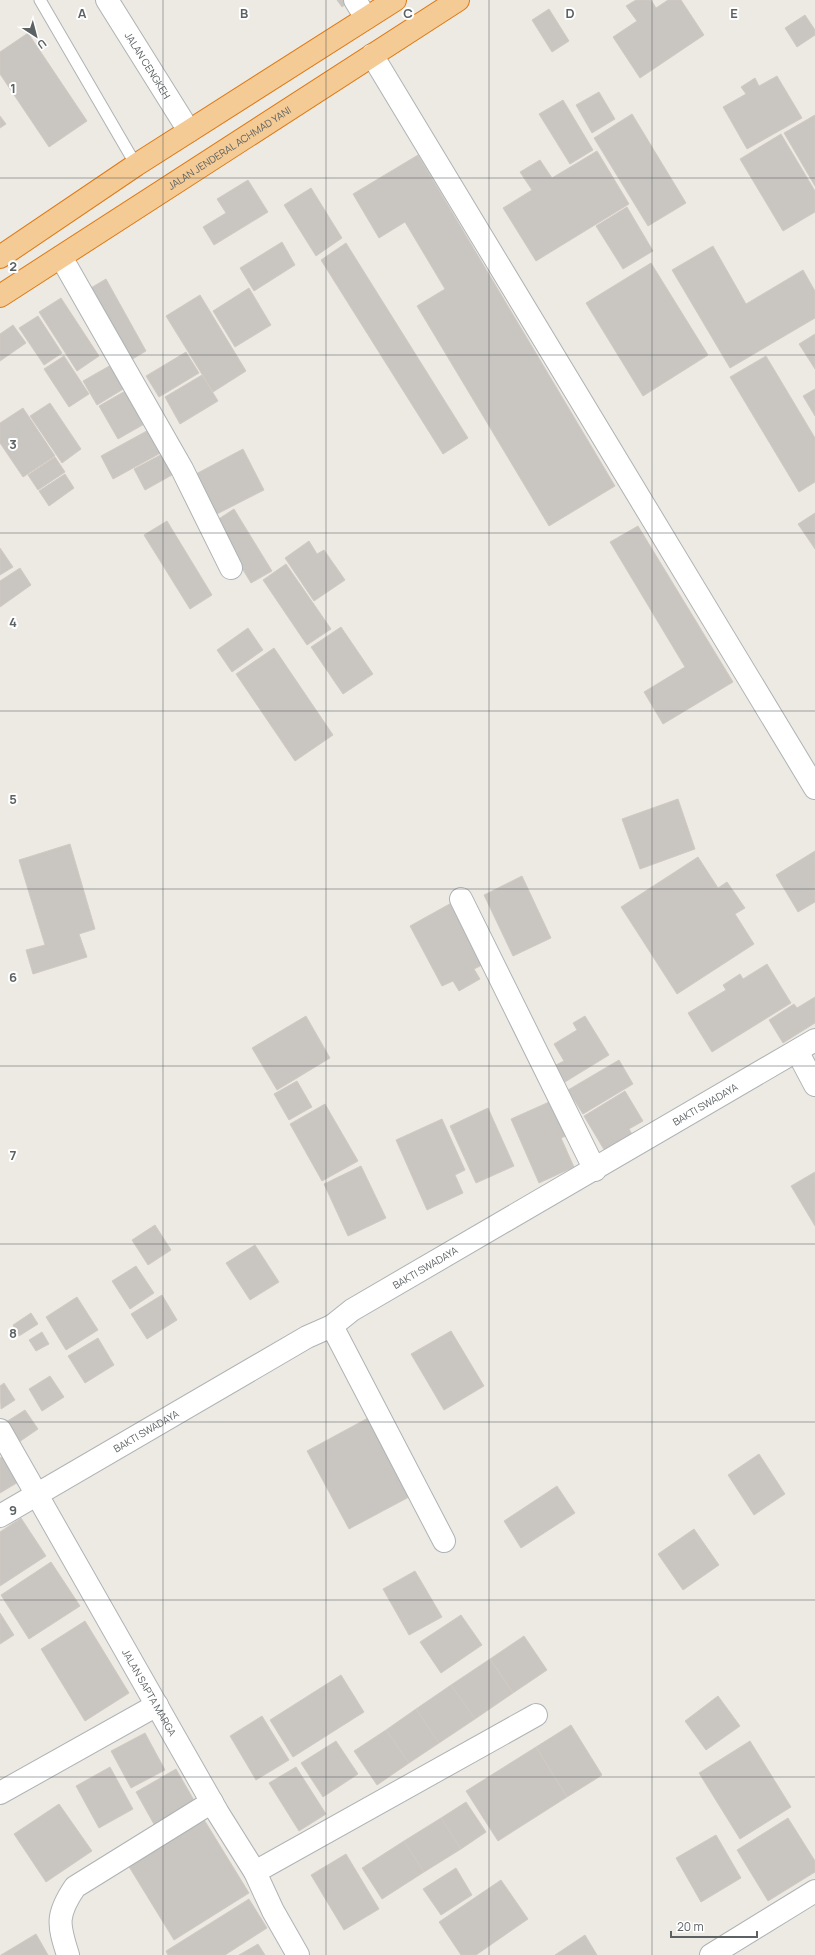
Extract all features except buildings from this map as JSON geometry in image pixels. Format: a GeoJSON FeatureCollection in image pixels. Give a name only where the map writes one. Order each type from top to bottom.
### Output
{"type":"FeatureCollection","features":[{"type":"Feature","properties":{"kind":"highway"},"geometry":{"type":"LineString","coordinates":[[0,257],[136,166],[395,0]]}},
{"type":"Feature","properties":{"kind":"highway","name":"JALAN JENDERAL ACHMAD YANI"},"geometry":{"type":"LineString","coordinates":[[0,296],[458,0]]}},
{"type":"Feature","properties":{"kind":"street","name":"JALAN CENGKEH"},"geometry":{"type":"LineString","coordinates":[[107,0],[189,132]]}},
{"type":"Feature","properties":{"kind":"street"},"geometry":{"type":"LineString","coordinates":[[354,0],[366,18]]}},
{"type":"Feature","properties":{"kind":"street"},"geometry":{"type":"LineString","coordinates":[[372,55],[815,788]]}},
{"type":"Feature","properties":{"kind":"street"},"geometry":{"type":"LineString","coordinates":[[61,256],[182,469],[231,568]]}},
{"type":"Feature","properties":{"kind":"street"},"geometry":{"type":"LineString","coordinates":[[461,899],[595,1170]]}},
{"type":"Feature","properties":{"kind":"street","name":"BAKTI SWADAYA"},"geometry":{"type":"LineString","coordinates":[[0,1516],[307,1337],[332,1326],[352,1310],[595,1170],[815,1040]]}},
{"type":"Feature","properties":{"kind":"street"},"geometry":{"type":"LineString","coordinates":[[797,1051],[815,1085]]}},
{"type":"Feature","properties":{"kind":"street"},"geometry":{"type":"LineString","coordinates":[[332,1326],[444,1541]]}},
{"type":"Feature","properties":{"kind":"street","name":"JALAN SAPTA MARGA"},"geometry":{"type":"LineString","coordinates":[[0,1430],[212,1802],[255,1872],[298,1955]]}},
{"type":"Feature","properties":{"kind":"street"},"geometry":{"type":"LineString","coordinates":[[0,1793],[157,1705]]}},
{"type":"Feature","properties":{"kind":"street"},"geometry":{"type":"LineString","coordinates":[[255,1872],[536,1715]]}},
{"type":"Feature","properties":{"kind":"street"},"geometry":{"type":"LineString","coordinates":[[68,1955],[60,1931],[60,1915],[64,1902],[75,1887],[212,1802]]}},
{"type":"Feature","properties":{"kind":"street"},"geometry":{"type":"LineString","coordinates":[[712,1955],[815,1891]]}},
{"type":"Feature","properties":{"kind":"lane"},"geometry":{"type":"LineString","coordinates":[[40,0],[136,166]]}}]}
